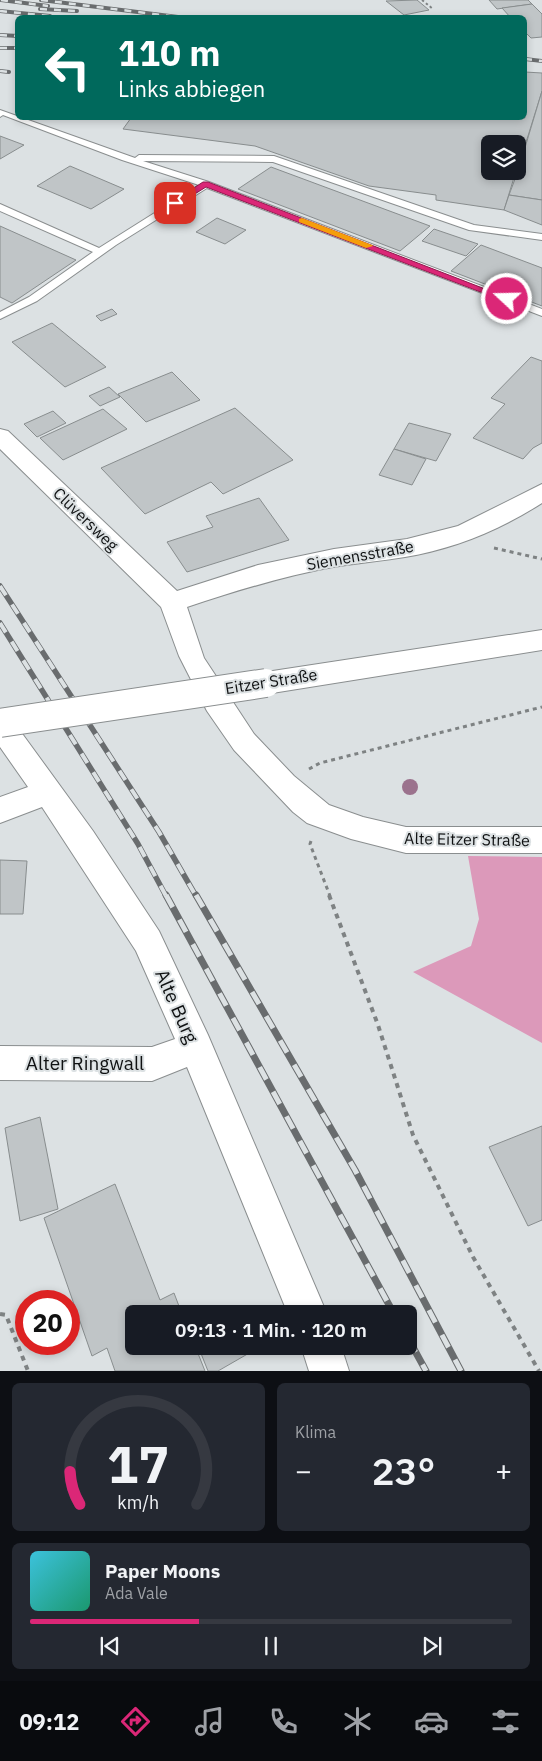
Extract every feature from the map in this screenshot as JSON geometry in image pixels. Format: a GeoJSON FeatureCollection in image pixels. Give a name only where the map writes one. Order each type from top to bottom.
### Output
{"type":"FeatureCollection","features":[{"type":"Feature","properties":{"kind":"street","name":"Clüversweg"},"geometry":{"type":"LineString","coordinates":[[0,436],[172,602]]}},
{"type":"Feature","properties":{"kind":"street","name":"Siemensstraße"},"geometry":{"type":"LineString","coordinates":[[172,602],[258,574],[334,558],[407,548],[464,533],[510,512],[542,492]]}},
{"type":"Feature","properties":{"kind":"street","name":"Alte Eitzer Straße"},"geometry":{"type":"LineString","coordinates":[[172,602],[195,661],[217,703],[244,742],[302,803],[318,814],[362,830],[406,840],[542,840]]}},
{"type":"Feature","properties":{"kind":"street","name":"Eitzer Straße"},"geometry":{"type":"LineString","coordinates":[[0,724],[542,640]]}},
{"type":"Feature","properties":{"kind":"street","name":"Alte Burg"},"geometry":{"type":"LineString","coordinates":[[0,724],[48,791],[148,941],[196,1047],[304,1305]]}},
{"type":"Feature","properties":{"kind":"street"},"geometry":{"type":"LineString","coordinates":[[0,810],[15,806],[48,791]]}},
{"type":"Feature","properties":{"kind":"street","name":"Alter Ringwall"},"geometry":{"type":"LineString","coordinates":[[0,1063],[152,1064],[196,1047]]}},
{"type":"Feature","properties":{"kind":"street"},"geometry":{"type":"LineString","coordinates":[[324,1355],[329,1371]]}},
{"type":"Feature","properties":{"kind":"lane"},"geometry":{"type":"LineString","coordinates":[[0,114],[2,112],[15,117]]}},
{"type":"Feature","properties":{"kind":"lane"},"geometry":{"type":"LineString","coordinates":[[23,120],[125,158],[206,184],[542,313]]}},
{"type":"Feature","properties":{"kind":"lane"},"geometry":{"type":"LineString","coordinates":[[125,158],[274,159],[472,228],[542,237]]}},
{"type":"Feature","properties":{"kind":"lane"},"geometry":{"type":"LineString","coordinates":[[0,316],[33,299],[100,252],[206,184]]}},
{"type":"Feature","properties":{"kind":"lane"},"geometry":{"type":"LineString","coordinates":[[0,207],[100,252]]}},
{"type":"Feature","properties":{"kind":"path"},"geometry":{"type":"LineString","coordinates":[[422,0],[433,9]]}},
{"type":"Feature","properties":{"kind":"path"},"geometry":{"type":"LineString","coordinates":[[464,533],[485,546],[542,559]]}},
{"type":"Feature","properties":{"kind":"path"},"geometry":{"type":"LineString","coordinates":[[303,772],[320,763],[542,707]]}},
{"type":"Feature","properties":{"kind":"path"},"geometry":{"type":"LineString","coordinates":[[318,814],[310,844],[378,1026],[414,1135],[473,1257],[539,1371]]}},
{"type":"Feature","properties":{"kind":"path"},"geometry":{"type":"LineString","coordinates":[[0,1314],[6,1315],[28,1371]]}},
{"type":"Feature","properties":{"kind":"shaded area"},"geometry":{"type":"Polygon","coordinates":[[[468,856],[542,857],[542,1043],[413,972],[471,946],[479,919],[468,856]]]}},
{"type":"Feature","properties":{"kind":"building"},"geometry":{"type":"Polygon","coordinates":[[[417,0],[429,10],[404,15],[386,1],[417,0]]]}},
{"type":"Feature","properties":{"kind":"building"},"geometry":{"type":"Polygon","coordinates":[[[489,0],[528,0],[532,4],[497,9],[489,0]]]}},
{"type":"Feature","properties":{"kind":"building"},"geometry":{"type":"Polygon","coordinates":[[[532,4],[542,14],[542,37],[531,38],[527,34],[527,15],[508,15],[502,8],[532,4]]]}},
{"type":"Feature","properties":{"kind":"building"},"geometry":{"type":"Polygon","coordinates":[[[527,72],[542,73],[542,91],[526,142],[526,135],[481,135],[481,180],[513,180],[504,210],[436,200],[436,195],[369,186],[255,146],[123,129],[130,120],[527,120],[527,72]]]}},
{"type":"Feature","properties":{"kind":"building"},"geometry":{"type":"Polygon","coordinates":[[[542,91],[542,200],[509,195],[515,180],[526,180],[526,144],[542,91]]]}},
{"type":"Feature","properties":{"kind":"building"},"geometry":{"type":"Polygon","coordinates":[[[0,136],[24,145],[0,159],[0,136]]]}},
{"type":"Feature","properties":{"kind":"building"},"geometry":{"type":"Polygon","coordinates":[[[70,166],[124,189],[91,209],[37,186],[70,166]]]}},
{"type":"Feature","properties":{"kind":"building"},"geometry":{"type":"Polygon","coordinates":[[[271,167],[430,226],[400,251],[238,189],[271,167]]]}},
{"type":"Feature","properties":{"kind":"building"},"geometry":{"type":"Polygon","coordinates":[[[509,195],[542,200],[542,225],[504,210],[509,195]]]}},
{"type":"Feature","properties":{"kind":"building"},"geometry":{"type":"Polygon","coordinates":[[[217,218],[246,230],[225,244],[196,232],[217,218]]]}},
{"type":"Feature","properties":{"kind":"building"},"geometry":{"type":"Polygon","coordinates":[[[0,226],[76,260],[12,303],[0,297],[0,226]]]}},
{"type":"Feature","properties":{"kind":"building"},"geometry":{"type":"Polygon","coordinates":[[[434,229],[478,244],[466,256],[422,241],[434,229]]]}},
{"type":"Feature","properties":{"kind":"building"},"geometry":{"type":"Polygon","coordinates":[[[481,245],[542,268],[542,306],[451,271],[481,245]]]}},
{"type":"Feature","properties":{"kind":"building"},"geometry":{"type":"Polygon","coordinates":[[[112,309],[117,314],[101,321],[96,316],[112,309]]]}},
{"type":"Feature","properties":{"kind":"building"},"geometry":{"type":"Polygon","coordinates":[[[52,323],[106,367],[65,387],[12,342],[52,323]]]}},
{"type":"Feature","properties":{"kind":"building"},"geometry":{"type":"Polygon","coordinates":[[[531,357],[542,361],[542,443],[533,448],[523,459],[473,438],[505,404],[491,398],[531,357]]]}},
{"type":"Feature","properties":{"kind":"building"},"geometry":{"type":"Polygon","coordinates":[[[172,372],[200,400],[146,422],[118,394],[172,372]]]}},
{"type":"Feature","properties":{"kind":"building"},"geometry":{"type":"Polygon","coordinates":[[[109,387],[120,397],[100,406],[89,396],[109,387]]]}},
{"type":"Feature","properties":{"kind":"building"},"geometry":{"type":"Polygon","coordinates":[[[235,408],[293,460],[223,494],[211,482],[145,514],[101,468],[235,408]]]}},
{"type":"Feature","properties":{"kind":"building"},"geometry":{"type":"Polygon","coordinates":[[[103,409],[127,429],[63,460],[40,438],[103,409]]]}},
{"type":"Feature","properties":{"kind":"building"},"geometry":{"type":"Polygon","coordinates":[[[53,411],[66,423],[37,437],[24,424],[53,411]]]}},
{"type":"Feature","properties":{"kind":"building"},"geometry":{"type":"Polygon","coordinates":[[[409,423],[451,434],[436,461],[394,449],[409,423]]]}},
{"type":"Feature","properties":{"kind":"building"},"geometry":{"type":"Polygon","coordinates":[[[394,449],[426,459],[412,485],[379,475],[394,449]]]}},
{"type":"Feature","properties":{"kind":"building"},"geometry":{"type":"Polygon","coordinates":[[[259,498],[289,540],[187,572],[167,542],[213,527],[206,516],[259,498]]]}},
{"type":"Feature","properties":{"kind":"building"},"geometry":{"type":"Polygon","coordinates":[[[0,860],[27,861],[23,914],[0,914],[0,860]]]}},
{"type":"Feature","properties":{"kind":"building"},"geometry":{"type":"Polygon","coordinates":[[[40,1117],[58,1209],[20,1221],[5,1128],[40,1117]]]}},
{"type":"Feature","properties":{"kind":"building"},"geometry":{"type":"Polygon","coordinates":[[[542,1126],[542,1220],[528,1226],[489,1147],[542,1126]]]}},
{"type":"Feature","properties":{"kind":"building"},"geometry":{"type":"Polygon","coordinates":[[[115,1184],[160,1300],[174,1293],[179,1305],[125,1305],[125,1355],[199,1355],[205,1371],[115,1371],[107,1348],[92,1356],[80,1322],[80,1290],[69,1290],[44,1218],[115,1184]]]}},
{"type":"Feature","properties":{"kind":"building"},"geometry":{"type":"Polygon","coordinates":[[[202,1355],[246,1355],[218,1371],[208,1371],[202,1355]]]}},
{"type":"Feature","properties":{"kind":"railway"},"geometry":{"type":"LineString","coordinates":[[1,0],[48,6]]}},
{"type":"Feature","properties":{"kind":"railway"},"geometry":{"type":"LineString","coordinates":[[41,0],[162,15]]}},
{"type":"Feature","properties":{"kind":"railway"},"geometry":{"type":"LineString","coordinates":[[40,9],[77,11]]}},
{"type":"Feature","properties":{"kind":"railway"},"geometry":{"type":"LineString","coordinates":[[0,11],[40,15]]}},
{"type":"Feature","properties":{"kind":"railway"},"geometry":{"type":"LineString","coordinates":[[0,35],[15,36]]}},
{"type":"Feature","properties":{"kind":"railway"},"geometry":{"type":"LineString","coordinates":[[0,48],[15,48]]}},
{"type":"Feature","properties":{"kind":"railway"},"geometry":{"type":"LineString","coordinates":[[527,59],[542,61]]}},
{"type":"Feature","properties":{"kind":"railway"},"geometry":{"type":"LineString","coordinates":[[0,71],[9,72]]}},
{"type":"Feature","properties":{"kind":"railway"},"geometry":{"type":"LineString","coordinates":[[0,586],[159,832],[196,896]]}},
{"type":"Feature","properties":{"kind":"railway"},"geometry":{"type":"LineString","coordinates":[[0,623],[138,844],[166,896]]}},
{"type":"Feature","properties":{"kind":"railway"},"geometry":{"type":"LineString","coordinates":[[166,895],[389,1305]]}},
{"type":"Feature","properties":{"kind":"railway"},"geometry":{"type":"LineString","coordinates":[[196,895],[355,1170],[461,1371]]}},
{"type":"Feature","properties":{"kind":"railway"},"geometry":{"type":"LineString","coordinates":[[417,1355],[426,1371]]}},
{"type":"Feature","properties":{"kind":"slow traffic"},"geometry":{"type":"LineString","coordinates":[[302,221],[369,246]]}},
{"type":"Feature","properties":{"kind":"route"},"geometry":{"type":"LineString","coordinates":[[175,203],[206,184],[507,299]]}}]}
